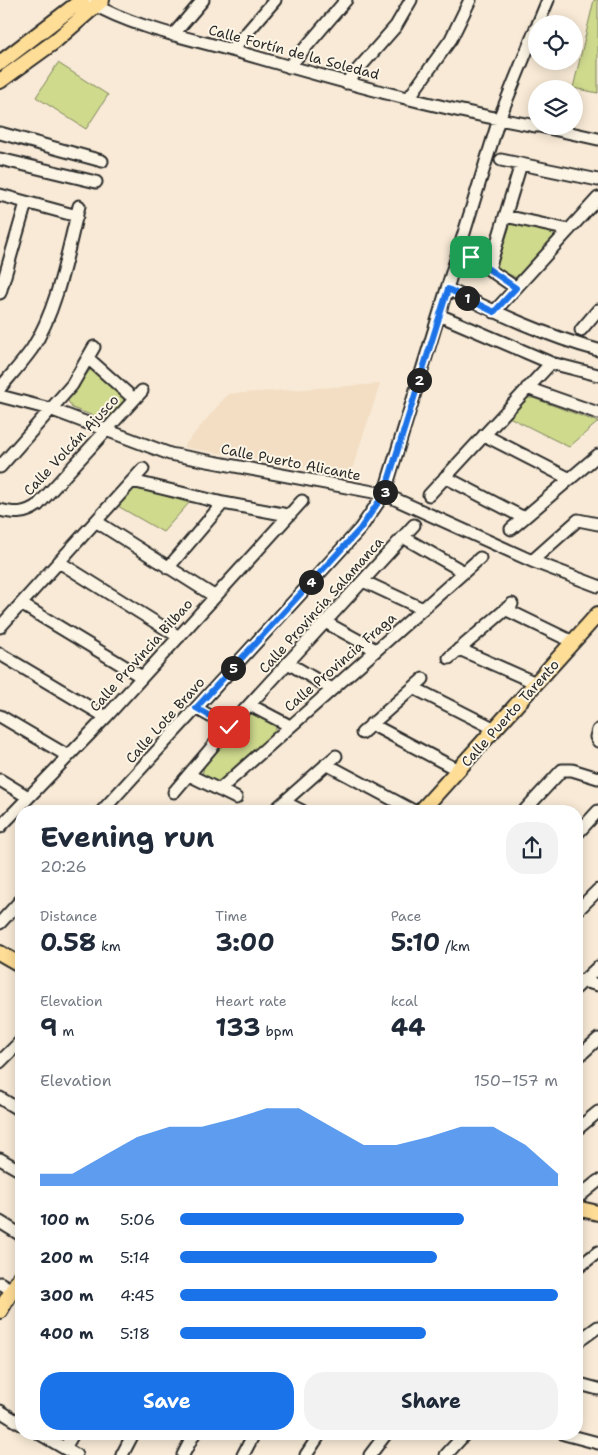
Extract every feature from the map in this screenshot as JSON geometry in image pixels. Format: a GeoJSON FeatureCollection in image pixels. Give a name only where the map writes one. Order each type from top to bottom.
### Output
{"type":"FeatureCollection","features":[{"type":"Feature","properties":{"kind":"main road"},"geometry":{"type":"LineString","coordinates":[[0,63],[91,2]]}},
{"type":"Feature","properties":{"kind":"main road"},"geometry":{"type":"LineString","coordinates":[[0,81],[54,42],[91,2]]}},
{"type":"Feature","properties":{"kind":"main road","name":"Calle Puerto Tarento"},"geometry":{"type":"LineString","coordinates":[[426,805],[598,614]]}},
{"type":"Feature","properties":{"kind":"main road"},"geometry":{"type":"LineString","coordinates":[[0,953],[15,962]]}},
{"type":"Feature","properties":{"kind":"main road"},"geometry":{"type":"LineString","coordinates":[[583,1210],[598,1213]]}},
{"type":"Feature","properties":{"kind":"main road"},"geometry":{"type":"LineString","coordinates":[[0,1311],[6,1286]]}},
{"type":"Feature","properties":{"kind":"street"},"geometry":{"type":"LineString","coordinates":[[173,35],[203,0]]}},
{"type":"Feature","properties":{"kind":"street"},"geometry":{"type":"LineString","coordinates":[[232,50],[275,0]]}},
{"type":"Feature","properties":{"kind":"street"},"geometry":{"type":"LineString","coordinates":[[289,67],[346,0]]}},
{"type":"Feature","properties":{"kind":"street"},"geometry":{"type":"LineString","coordinates":[[346,83],[396,26],[411,0]]}},
{"type":"Feature","properties":{"kind":"street"},"geometry":{"type":"LineString","coordinates":[[408,98],[451,39],[470,0]]}},
{"type":"Feature","properties":{"kind":"street"},"geometry":{"type":"LineString","coordinates":[[542,15],[548,0]]}},
{"type":"Feature","properties":{"kind":"street","name":"Calle Fortín de la Soledad"},"geometry":{"type":"LineString","coordinates":[[91,2],[136,24],[173,35],[346,83],[499,120],[528,124]]}},
{"type":"Feature","properties":{"kind":"street","name":"Calle Lote Bravo"},"geometry":{"type":"LineString","coordinates":[[107,805],[360,529],[384,494],[499,120],[528,48]]}},
{"type":"Feature","properties":{"kind":"street"},"geometry":{"type":"LineString","coordinates":[[0,133],[102,161]]}},
{"type":"Feature","properties":{"kind":"street","name":"Calle Fortín de la Soledad"},"geometry":{"type":"LineString","coordinates":[[580,135],[598,139]]}},
{"type":"Feature","properties":{"kind":"street"},"geometry":{"type":"LineString","coordinates":[[0,159],[96,182]]}},
{"type":"Feature","properties":{"kind":"street"},"geometry":{"type":"LineString","coordinates":[[501,160],[598,180]]}},
{"type":"Feature","properties":{"kind":"street"},"geometry":{"type":"LineString","coordinates":[[489,269],[521,164]]}},
{"type":"Feature","properties":{"kind":"street"},"geometry":{"type":"LineString","coordinates":[[0,195],[26,203],[78,211],[53,301],[41,332],[22,362],[0,388]]}},
{"type":"Feature","properties":{"kind":"street"},"geometry":{"type":"LineString","coordinates":[[494,312],[598,198]]}},
{"type":"Feature","properties":{"kind":"street"},"geometry":{"type":"LineString","coordinates":[[0,293],[26,203]]}},
{"type":"Feature","properties":{"kind":"street"},"geometry":{"type":"LineString","coordinates":[[505,216],[569,230]]}},
{"type":"Feature","properties":{"kind":"street"},"geometry":{"type":"LineString","coordinates":[[471,257],[516,288]]}},
{"type":"Feature","properties":{"kind":"street"},"geometry":{"type":"LineString","coordinates":[[448,289],[494,312],[570,343],[598,350]]}},
{"type":"Feature","properties":{"kind":"street"},"geometry":{"type":"LineString","coordinates":[[581,330],[597,313]]}},
{"type":"Feature","properties":{"kind":"street"},"geometry":{"type":"LineString","coordinates":[[438,315],[551,363],[598,375]]}},
{"type":"Feature","properties":{"kind":"street"},"geometry":{"type":"LineString","coordinates":[[0,467],[72,385],[89,359],[94,346]]}},
{"type":"Feature","properties":{"kind":"street","name":"Calle Volcán Ajusco"},"geometry":{"type":"LineString","coordinates":[[0,510],[15,513],[24,512],[38,505],[138,395],[89,359]]}},
{"type":"Feature","properties":{"kind":"street"},"geometry":{"type":"LineString","coordinates":[[429,495],[551,363]]}},
{"type":"Feature","properties":{"kind":"street"},"geometry":{"type":"LineString","coordinates":[[527,388],[598,413]]}},
{"type":"Feature","properties":{"kind":"street","name":"Calle Puerto Alicante"},"geometry":{"type":"LineString","coordinates":[[0,396],[50,409],[170,454],[384,494],[532,561],[598,586]]}},
{"type":"Feature","properties":{"kind":"street"},"geometry":{"type":"LineString","coordinates":[[484,435],[570,479]]}},
{"type":"Feature","properties":{"kind":"street"},"geometry":{"type":"LineString","coordinates":[[512,529],[598,455]]}},
{"type":"Feature","properties":{"kind":"street"},"geometry":{"type":"LineString","coordinates":[[0,627],[143,469]]}},
{"type":"Feature","properties":{"kind":"street"},"geometry":{"type":"LineString","coordinates":[[445,477],[524,518]]}},
{"type":"Feature","properties":{"kind":"street"},"geometry":{"type":"LineString","coordinates":[[132,481],[223,503],[288,516]]}},
{"type":"Feature","properties":{"kind":"street","name":"Calle Provincia Bilbao"},"geometry":{"type":"LineString","coordinates":[[21,805],[106,717],[302,501]]}},
{"type":"Feature","properties":{"kind":"street"},"geometry":{"type":"LineString","coordinates":[[168,568],[223,503]]}},
{"type":"Feature","properties":{"kind":"street"},"geometry":{"type":"LineString","coordinates":[[532,561],[574,522],[582,519],[598,524]]}},
{"type":"Feature","properties":{"kind":"street"},"geometry":{"type":"LineString","coordinates":[[97,522],[214,596]]}},
{"type":"Feature","properties":{"kind":"street","name":"Calle Provincia Salamanca"},"geometry":{"type":"LineString","coordinates":[[174,792],[229,727],[414,524]]}},
{"type":"Feature","properties":{"kind":"street"},"geometry":{"type":"LineString","coordinates":[[403,538],[464,572]]}},
{"type":"Feature","properties":{"kind":"street","name":"Calle Provincia Fraga"},"geometry":{"type":"LineString","coordinates":[[219,790],[480,558]]}},
{"type":"Feature","properties":{"kind":"street"},"geometry":{"type":"LineString","coordinates":[[59,562],[179,637]]}},
{"type":"Feature","properties":{"kind":"street"},"geometry":{"type":"LineString","coordinates":[[363,581],[423,609]]}},
{"type":"Feature","properties":{"kind":"street"},"geometry":{"type":"LineString","coordinates":[[21,604],[142,677]]}},
{"type":"Feature","properties":{"kind":"street"},"geometry":{"type":"LineString","coordinates":[[449,658],[508,607],[573,642]]}},
{"type":"Feature","properties":{"kind":"street"},"geometry":{"type":"LineString","coordinates":[[325,622],[376,650]]}},
{"type":"Feature","properties":{"kind":"street"},"geometry":{"type":"LineString","coordinates":[[460,649],[536,683]]}},
{"type":"Feature","properties":{"kind":"street"},"geometry":{"type":"LineString","coordinates":[[0,654],[106,717]]}},
{"type":"Feature","properties":{"kind":"street"},"geometry":{"type":"LineString","coordinates":[[288,663],[332,689]]}},
{"type":"Feature","properties":{"kind":"street"},"geometry":{"type":"LineString","coordinates":[[362,733],[423,679]]}},
{"type":"Feature","properties":{"kind":"street"},"geometry":{"type":"LineString","coordinates":[[414,688],[495,729]]}},
{"type":"Feature","properties":{"kind":"street"},"geometry":{"type":"LineString","coordinates":[[250,705],[290,726]]}},
{"type":"Feature","properties":{"kind":"street"},"geometry":{"type":"LineString","coordinates":[[196,708],[229,727]]}},
{"type":"Feature","properties":{"kind":"street"},"geometry":{"type":"LineString","coordinates":[[0,716],[68,756]]}},
{"type":"Feature","properties":{"kind":"street"},"geometry":{"type":"LineString","coordinates":[[371,724],[458,770]]}},
{"type":"Feature","properties":{"kind":"street"},"geometry":{"type":"LineString","coordinates":[[598,730],[596,737],[598,741]]}},
{"type":"Feature","properties":{"kind":"street"},"geometry":{"type":"LineString","coordinates":[[281,805],[336,756]]}},
{"type":"Feature","properties":{"kind":"street"},"geometry":{"type":"LineString","coordinates":[[326,764],[403,805]]}},
{"type":"Feature","properties":{"kind":"street"},"geometry":{"type":"LineString","coordinates":[[530,805],[562,770],[572,770],[598,778]]}},
{"type":"Feature","properties":{"kind":"street"},"geometry":{"type":"LineString","coordinates":[[189,775],[236,798]]}},
{"type":"Feature","properties":{"kind":"street"},"geometry":{"type":"LineString","coordinates":[[0,780],[28,798]]}},
{"type":"Feature","properties":{"kind":"street","name":"Calle Provincia Bilbao"},"geometry":{"type":"LineString","coordinates":[[0,827],[15,811]]}},
{"type":"Feature","properties":{"kind":"street"},"geometry":{"type":"LineString","coordinates":[[583,827],[598,811]]}},
{"type":"Feature","properties":{"kind":"street"},"geometry":{"type":"LineString","coordinates":[[583,905],[598,890]]}},
{"type":"Feature","properties":{"kind":"street"},"geometry":{"type":"LineString","coordinates":[[0,923],[15,907]]}},
{"type":"Feature","properties":{"kind":"street"},"geometry":{"type":"LineString","coordinates":[[583,980],[598,967]]}},
{"type":"Feature","properties":{"kind":"street"},"geometry":{"type":"LineString","coordinates":[[583,983],[598,985]]}},
{"type":"Feature","properties":{"kind":"street"},"geometry":{"type":"LineString","coordinates":[[583,1053],[598,1039]]}},
{"type":"Feature","properties":{"kind":"street"},"geometry":{"type":"LineString","coordinates":[[0,1062],[15,1047]]}},
{"type":"Feature","properties":{"kind":"street"},"geometry":{"type":"LineString","coordinates":[[0,1098],[15,1107]]}},
{"type":"Feature","properties":{"kind":"street"},"geometry":{"type":"LineString","coordinates":[[583,1124],[598,1112]]}},
{"type":"Feature","properties":{"kind":"street"},"geometry":{"type":"LineString","coordinates":[[0,1159],[15,1168]]}},
{"type":"Feature","properties":{"kind":"street"},"geometry":{"type":"LineString","coordinates":[[583,1193],[598,1181]]}},
{"type":"Feature","properties":{"kind":"street"},"geometry":{"type":"LineString","coordinates":[[0,1222],[15,1231]]}},
{"type":"Feature","properties":{"kind":"street"},"geometry":{"type":"LineString","coordinates":[[583,1264],[598,1252]]}},
{"type":"Feature","properties":{"kind":"street"},"geometry":{"type":"LineString","coordinates":[[583,1338],[598,1327]]}},
{"type":"Feature","properties":{"kind":"street"},"geometry":{"type":"LineString","coordinates":[[583,1385],[598,1389]]}},
{"type":"Feature","properties":{"kind":"street"},"geometry":{"type":"LineString","coordinates":[[0,1411],[15,1417]]}},
{"type":"Feature","properties":{"kind":"street"},"geometry":{"type":"LineString","coordinates":[[583,1439],[598,1443]]}},
{"type":"Feature","properties":{"kind":"street"},"geometry":{"type":"LineString","coordinates":[[51,1440],[76,1455]]}},
{"type":"Feature","properties":{"kind":"street"},"geometry":{"type":"LineString","coordinates":[[65,1448],[70,1440]]}},
{"type":"Feature","properties":{"kind":"street"},"geometry":{"type":"LineString","coordinates":[[122,1455],[130,1440]]}},
{"type":"Feature","properties":{"kind":"street"},"geometry":{"type":"LineString","coordinates":[[183,1455],[191,1440]]}},
{"type":"Feature","properties":{"kind":"street"},"geometry":{"type":"LineString","coordinates":[[243,1455],[251,1440]]}},
{"type":"Feature","properties":{"kind":"street"},"geometry":{"type":"LineString","coordinates":[[306,1455],[316,1440]]}},
{"type":"Feature","properties":{"kind":"street"},"geometry":{"type":"LineString","coordinates":[[370,1455],[381,1440]]}},
{"type":"Feature","properties":{"kind":"street"},"geometry":{"type":"LineString","coordinates":[[446,1455],[460,1440]]}},
{"type":"Feature","properties":{"kind":"shaded area"},"geometry":{"type":"Polygon","coordinates":[[[380,384],[352,469],[348,474],[183,447],[228,394],[380,384]]]}},
{"type":"Feature","properties":{"kind":"green space"},"geometry":{"type":"Polygon","coordinates":[[[594,0],[598,0],[598,93],[583,90],[583,80],[575,80],[577,70],[583,70],[583,46],[594,0]]]}},
{"type":"Feature","properties":{"kind":"green space"},"geometry":{"type":"Polygon","coordinates":[[[58,63],[108,95],[86,129],[36,97],[58,63]]]}},
{"type":"Feature","properties":{"kind":"green space"},"geometry":{"type":"Polygon","coordinates":[[[511,222],[555,232],[555,236],[517,278],[500,270],[497,266],[511,222]]]}},
{"type":"Feature","properties":{"kind":"green space"},"geometry":{"type":"Polygon","coordinates":[[[90,370],[95,370],[124,396],[124,401],[105,420],[72,408],[67,399],[90,370]]]}},
{"type":"Feature","properties":{"kind":"green space"},"geometry":{"type":"Polygon","coordinates":[[[526,398],[533,398],[598,422],[569,447],[509,417],[526,398]]]}},
{"type":"Feature","properties":{"kind":"green space"},"geometry":{"type":"Polygon","coordinates":[[[137,487],[189,503],[163,532],[116,505],[133,488],[137,487]]]}},
{"type":"Feature","properties":{"kind":"green space"},"geometry":{"type":"Polygon","coordinates":[[[252,712],[275,724],[276,729],[274,733],[219,782],[215,782],[202,775],[204,767],[245,716],[252,712]]]}},
{"type":"Feature","properties":{"kind":"route"},"geometry":{"type":"LineString","coordinates":[[229,727],[196,708],[360,529],[384,494],[438,315],[448,289],[494,312],[516,288],[471,257]]}}]}
